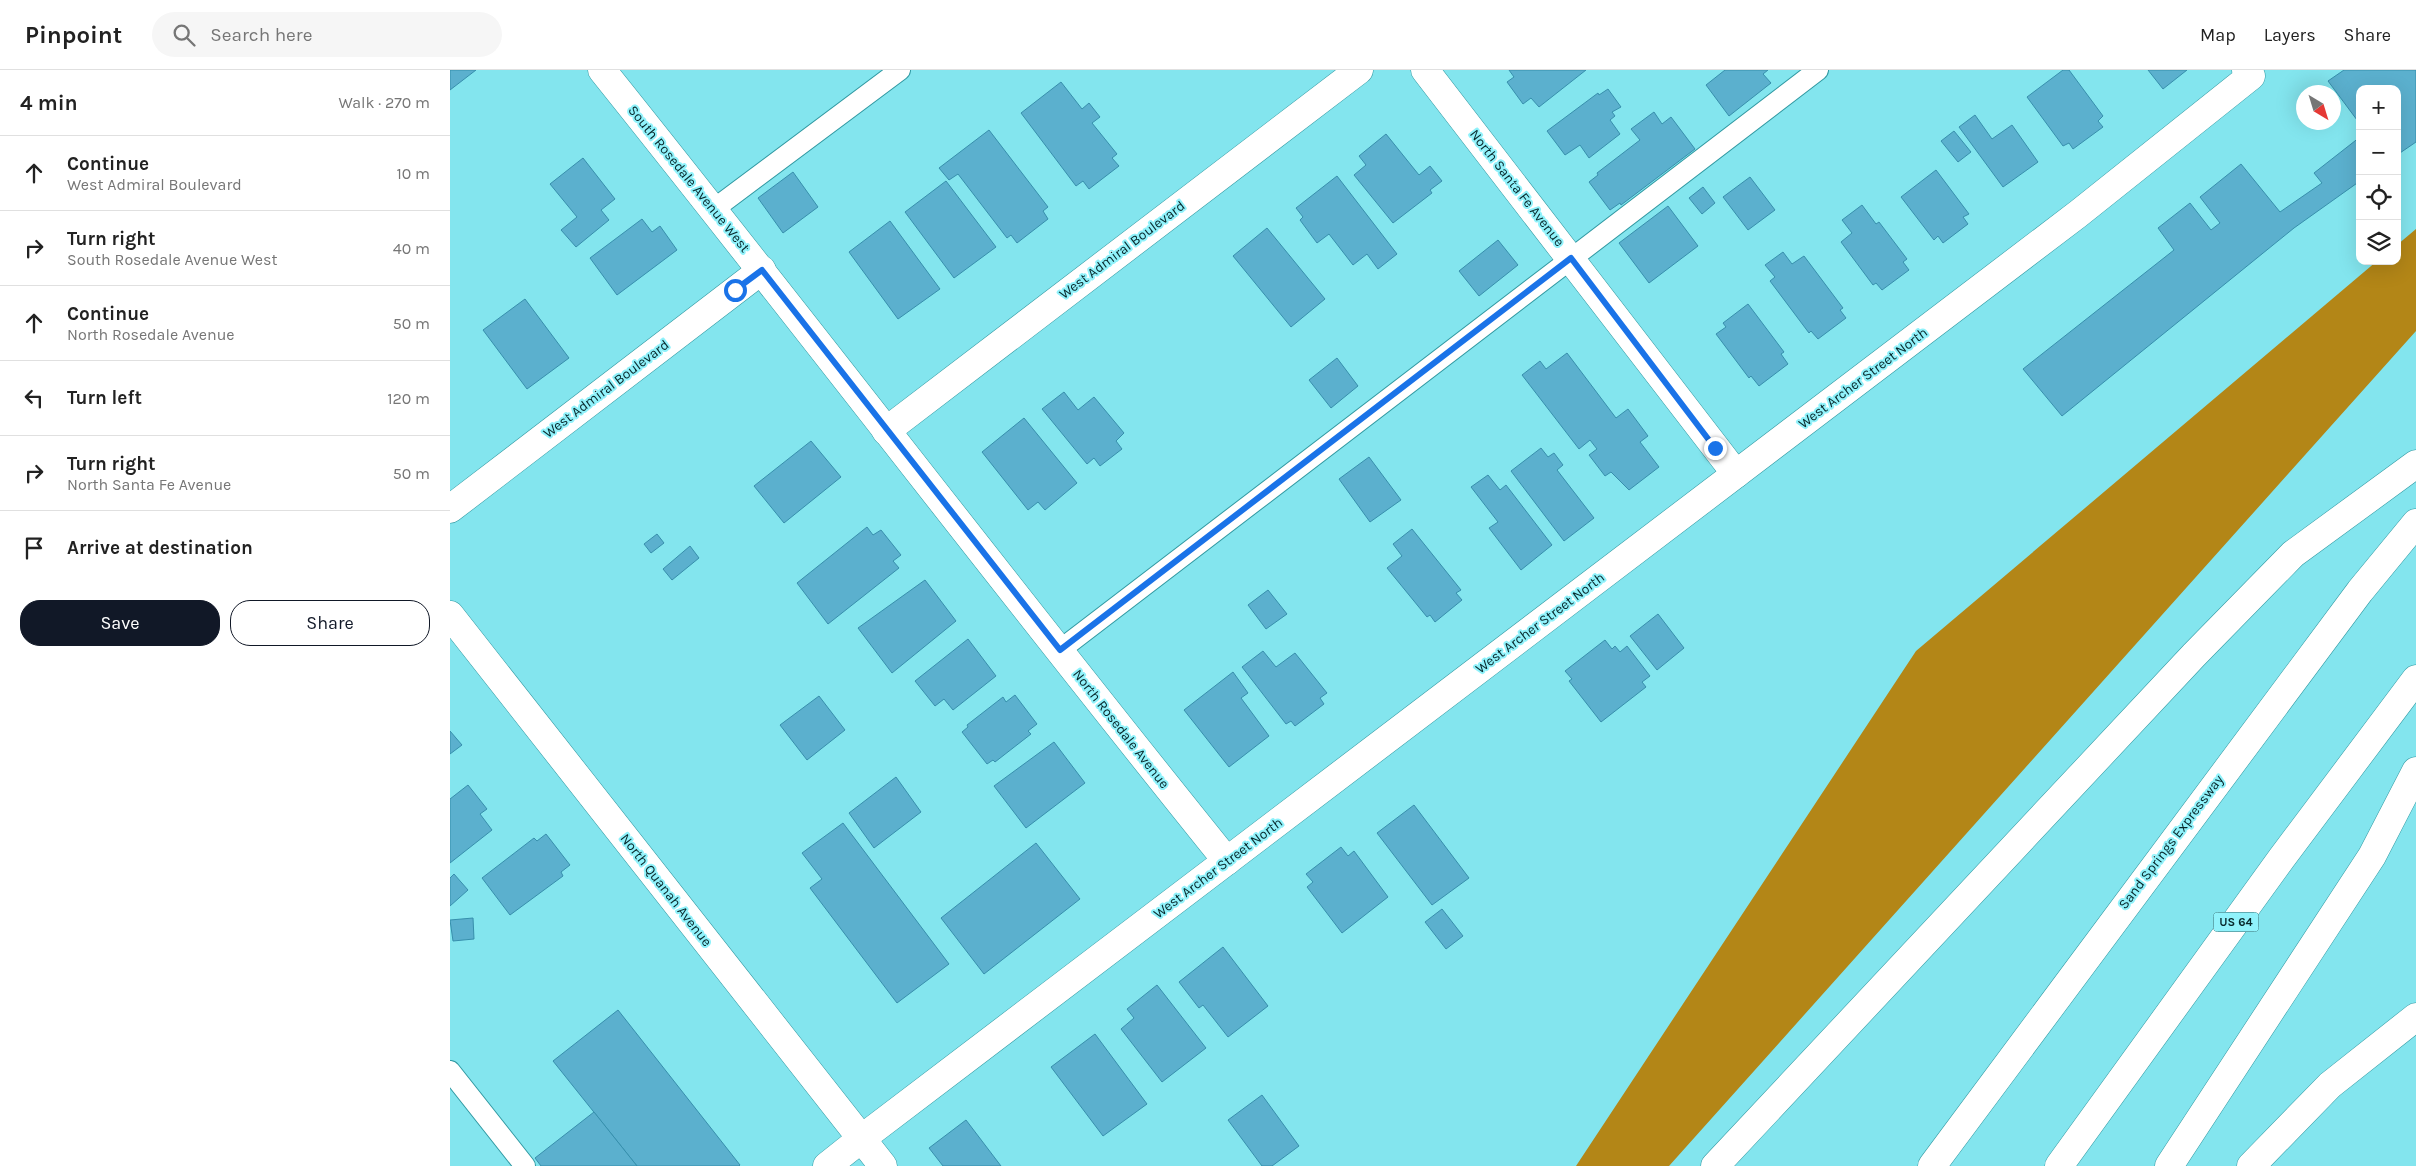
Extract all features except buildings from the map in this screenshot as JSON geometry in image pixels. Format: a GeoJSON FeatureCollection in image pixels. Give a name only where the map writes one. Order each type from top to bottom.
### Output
{"type":"FeatureCollection","features":[{"type":"Feature","properties":{"kind":"main road","name":"South Rosedale Avenue West"},"geometry":{"type":"LineString","coordinates":[[602,70],[762,270],[886,431]]}},
{"type":"Feature","properties":{"kind":"main road","name":"West Admiral Boulevard"},"geometry":{"type":"LineString","coordinates":[[886,431],[1359,70]]}},
{"type":"Feature","properties":{"kind":"main road","name":"North Santa Fe Avenue"},"geometry":{"type":"LineString","coordinates":[[1425,70],[1736,474]]}},
{"type":"Feature","properties":{"kind":"main road","name":"West Archer Street North"},"geometry":{"type":"LineString","coordinates":[[826,1166],[2078,214],[2248,73]]}},
{"type":"Feature","properties":{"kind":"main road","name":"West Admiral Boulevard"},"geometry":{"type":"LineString","coordinates":[[450,509],[762,270]]}},
{"type":"Feature","properties":{"kind":"main road","name":"North Rosedale Avenue"},"geometry":{"type":"LineString","coordinates":[[886,431],[1227,861]]}},
{"type":"Feature","properties":{"kind":"main road"},"geometry":{"type":"LineString","coordinates":[[1715,1166],[2194,655],[2293,554],[2416,464]]}},
{"type":"Feature","properties":{"kind":"main road","name":"Sand Springs Expressway"},"geometry":{"type":"LineString","coordinates":[[1932,1166],[2354,598],[2416,523]]}},
{"type":"Feature","properties":{"kind":"main road","name":"North Quanah Avenue"},"geometry":{"type":"LineString","coordinates":[[450,614],[883,1166]]}},
{"type":"Feature","properties":{"kind":"main road","name":"US 64"},"geometry":{"type":"LineString","coordinates":[[2058,1166],[2281,859],[2416,679]]}},
{"type":"Feature","properties":{"kind":"main road"},"geometry":{"type":"LineString","coordinates":[[2169,1166],[2372,856],[2416,770]]}},
{"type":"Feature","properties":{"kind":"main road"},"geometry":{"type":"LineString","coordinates":[[2261,1162],[2330,1084],[2416,1017]]}},
{"type":"Feature","properties":{"kind":"lane"},"geometry":{"type":"LineString","coordinates":[[714,209],[900,70]]}},
{"type":"Feature","properties":{"kind":"lane"},"geometry":{"type":"LineString","coordinates":[[1060,650],[1818,70]]}},
{"type":"Feature","properties":{"kind":"lane"},"geometry":{"type":"LineString","coordinates":[[450,1072],[525,1166]]}},
{"type":"Feature","properties":{"kind":"shaded area"},"geometry":{"type":"Polygon","coordinates":[[[2416,229],[2416,331],[1669,1166],[1576,1166],[1916,651],[2372,265],[2401,265],[2401,242],[2416,229]]]}},
{"type":"Feature","properties":{"kind":"route"},"geometry":{"type":"LineString","coordinates":[[735,290],[762,270],[886,431],[1060,650],[1571,258],[1715,448]]}}]}
